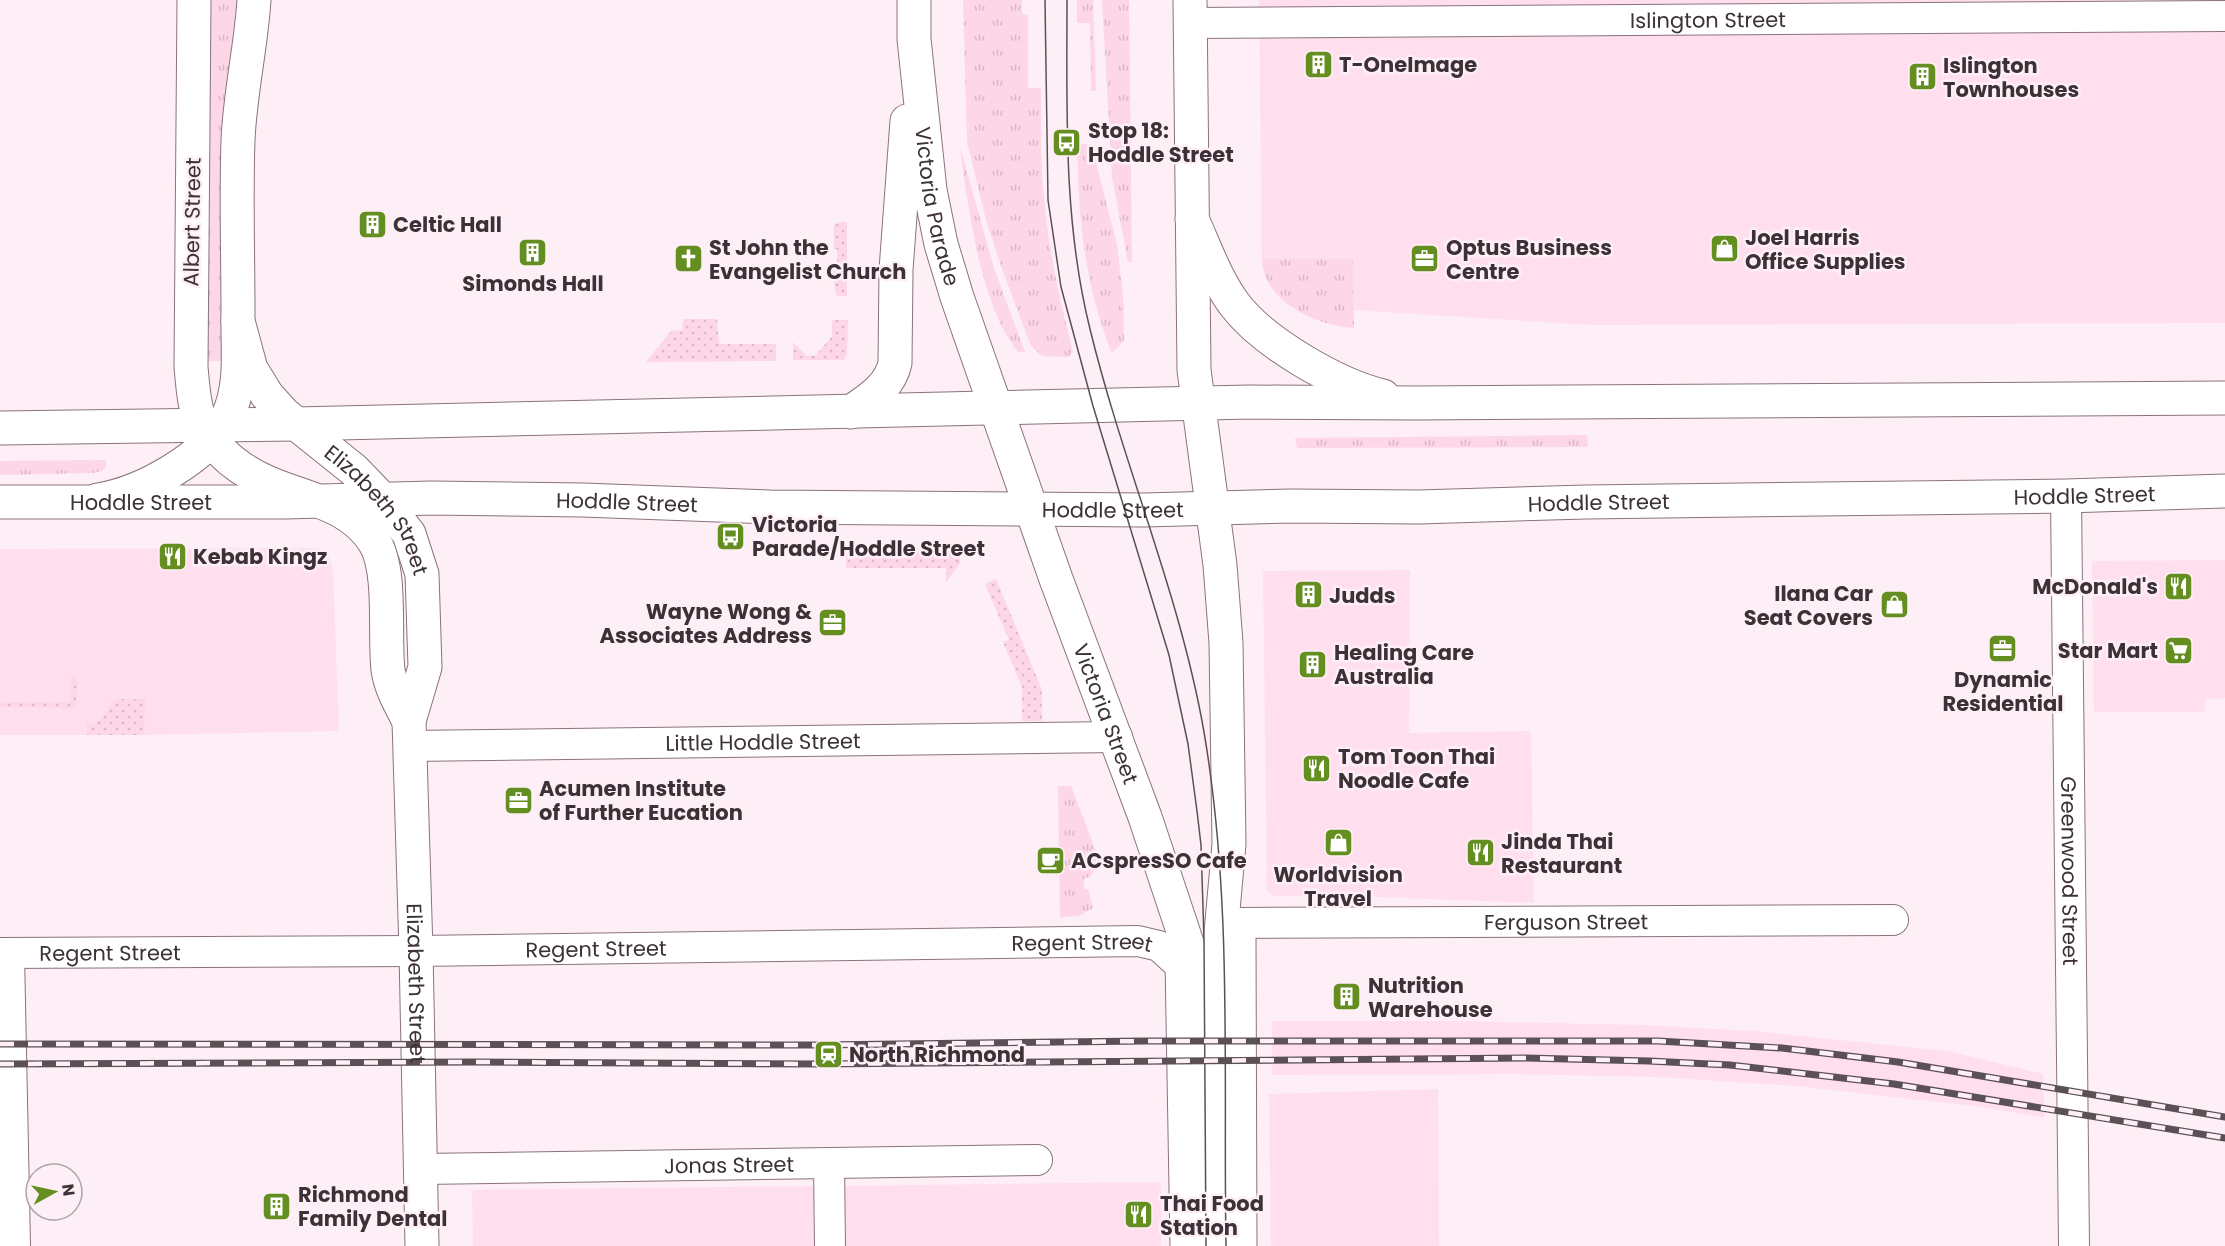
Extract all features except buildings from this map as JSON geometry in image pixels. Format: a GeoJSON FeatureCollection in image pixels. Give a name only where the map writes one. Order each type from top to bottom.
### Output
{"type":"FeatureCollection","features":[{"type":"Feature","properties":{"kind":"main road","name":"Albert Street"},"geometry":{"type":"LineString","coordinates":[[194,0],[191,367],[193,394],[228,459],[275,486],[322,502]]}},
{"type":"Feature","properties":{"kind":"main road"},"geometry":{"type":"LineString","coordinates":[[91,502],[122,494],[167,472],[200,452],[212,430],[233,402],[237,386],[238,137],[254,0]]}},
{"type":"Feature","properties":{"kind":"main road","name":"Victoria Parade"},"geometry":{"type":"LineString","coordinates":[[914,0],[914,39],[926,159],[935,218],[957,297],[997,407]]}},
{"type":"Feature","properties":{"kind":"main road"},"geometry":{"type":"LineString","coordinates":[[1190,12],[1192,343],[1197,405]]}},
{"type":"Feature","properties":{"kind":"main road"},"geometry":{"type":"LineString","coordinates":[[851,412],[883,387],[892,375],[895,363],[897,251],[914,39]]}},
{"type":"Feature","properties":{"kind":"main road"},"geometry":{"type":"LineString","coordinates":[[1192,219],[1227,292],[1241,312],[1259,330],[1302,360],[1334,376],[1377,395],[1417,403]]}},
{"type":"Feature","properties":{"kind":"main road"},"geometry":{"type":"LineString","coordinates":[[237,321],[255,376],[276,406],[296,424]]}},
{"type":"Feature","properties":{"kind":"main road"},"geometry":{"type":"LineString","coordinates":[[0,428],[212,430],[296,424],[997,407],[1197,405],[1248,402],[2225,398]]}},
{"type":"Feature","properties":{"kind":"main road","name":"Victoria Street"},"geometry":{"type":"LineString","coordinates":[[1197,405],[1214,509],[1225,609],[1228,844],[1213,1020],[1216,1246]]}},
{"type":"Feature","properties":{"kind":"main road","name":"Victoria Street"},"geometry":{"type":"LineString","coordinates":[[997,407],[1056,579],[1117,737],[1213,1020]]}},
{"type":"Feature","properties":{"kind":"main road","name":"Elizabeth Street"},"geometry":{"type":"LineString","coordinates":[[296,424],[336,453],[383,500],[409,534],[422,574],[425,667],[409,733],[422,1246]]}},
{"type":"Feature","properties":{"kind":"main road","name":"Hoddle Street"},"geometry":{"type":"LineString","coordinates":[[0,502],[322,502],[450,498],[770,507],[1145,510],[2066,496],[2225,491]]}},
{"type":"Feature","properties":{"kind":"main road","name":"Elizabeth Street"},"geometry":{"type":"LineString","coordinates":[[322,502],[342,512],[364,528],[381,556],[384,564],[388,670],[409,733]]}},
{"type":"Feature","properties":{"kind":"main road"},"geometry":{"type":"LineString","coordinates":[[1228,844],[1239,923],[1240,1246]]}},
{"type":"Feature","properties":{"kind":"main road"},"geometry":{"type":"LineString","coordinates":[[1174,909],[1182,968],[1187,1246]]}},
{"type":"Feature","properties":{"kind":"street","name":"Islington Street"},"geometry":{"type":"LineString","coordinates":[[1190,12],[2225,16]]}},
{"type":"Feature","properties":{"kind":"street","name":"Greenwood Street"},"geometry":{"type":"LineString","coordinates":[[2066,496],[2074,1246]]}},
{"type":"Feature","properties":{"kind":"street","name":"Little Hoddle Street"},"geometry":{"type":"LineString","coordinates":[[409,733],[1117,737]]}},
{"type":"Feature","properties":{"kind":"street","name":"Ferguson Street"},"geometry":{"type":"LineString","coordinates":[[1239,923],[1893,920]]}},
{"type":"Feature","properties":{"kind":"street","name":"Regent Street"},"geometry":{"type":"LineString","coordinates":[[4,953],[416,951],[1138,941],[1159,946],[1182,968]]}},
{"type":"Feature","properties":{"kind":"street"},"geometry":{"type":"LineString","coordinates":[[4,953],[15,1246]]}},
{"type":"Feature","properties":{"kind":"street","name":"Jonas Street"},"geometry":{"type":"LineString","coordinates":[[421,1169],[1037,1160]]}},
{"type":"Feature","properties":{"kind":"street"},"geometry":{"type":"LineString","coordinates":[[829,1163],[830,1246]]}},
{"type":"Feature","properties":{"kind":"shaded area"},"geometry":{"type":"Polygon","coordinates":[[[1259,0],[2225,0],[2225,323],[1591,325],[1354,310],[1353,259],[1262,259],[1259,0]]]}},
{"type":"Feature","properties":{"kind":"shaded area"},"geometry":{"type":"Polygon","coordinates":[[[316,548],[328,554],[333,570],[339,731],[0,735],[0,549],[316,548]]]}},
{"type":"Feature","properties":{"kind":"shaded area"},"geometry":{"type":"Polygon","coordinates":[[[2225,560],[2225,698],[2205,699],[2205,712],[2094,712],[2092,561],[2225,560]]]}},
{"type":"Feature","properties":{"kind":"shaded area"},"geometry":{"type":"Polygon","coordinates":[[[1410,570],[1409,733],[1531,731],[1534,903],[1353,896],[1273,896],[1267,890],[1263,571],[1410,570]]]}},
{"type":"Feature","properties":{"kind":"shaded area"},"geometry":{"type":"Polygon","coordinates":[[[1272,1021],[1458,1021],[1644,1025],[1752,1031],[1948,1051],[2043,1074],[2045,1118],[1981,1107],[1797,1086],[1656,1077],[1516,1074],[1272,1075],[1272,1021]]]}},
{"type":"Feature","properties":{"kind":"shaded area"},"geometry":{"type":"Polygon","coordinates":[[[1438,1089],[1439,1246],[1271,1246],[1269,1094],[1438,1089]]]}},
{"type":"Feature","properties":{"kind":"shaded area"},"geometry":{"type":"Polygon","coordinates":[[[1161,1182],[1161,1246],[473,1246],[472,1190],[1161,1182]]]}},
{"type":"Feature","properties":{"kind":"green space"},"geometry":{"type":"Polygon","coordinates":[[[207,0],[237,0],[222,130],[221,361],[208,361],[207,0]]]}},
{"type":"Feature","properties":{"kind":"green space"},"geometry":{"type":"Polygon","coordinates":[[[963,0],[1022,0],[1022,14],[1028,15],[1028,88],[1041,88],[1043,193],[1053,263],[1073,352],[1068,357],[1042,356],[1031,346],[986,220],[967,142],[963,0]]]}},
{"type":"Feature","properties":{"kind":"green space"},"geometry":{"type":"Polygon","coordinates":[[[1077,0],[1093,0],[1096,91],[1091,91],[1090,23],[1077,23],[1077,0]]]}},
{"type":"Feature","properties":{"kind":"green space"},"geometry":{"type":"Polygon","coordinates":[[[1102,0],[1129,0],[1132,262],[1128,262],[1112,177],[1102,0]]]}},
{"type":"Feature","properties":{"kind":"green space"},"geometry":{"type":"Polygon","coordinates":[[[1079,144],[1091,144],[1117,244],[1123,296],[1124,341],[1112,353],[1091,287],[1083,241],[1077,153],[1079,144]]]}},
{"type":"Feature","properties":{"kind":"green space"},"geometry":{"type":"Polygon","coordinates":[[[960,147],[994,268],[1025,352],[1018,352],[1005,332],[985,282],[972,226],[960,147]]]}},
{"type":"Feature","properties":{"kind":"green space"},"geometry":{"type":"Polygon","coordinates":[[[847,222],[847,296],[837,296],[835,292],[834,270],[837,270],[837,249],[834,249],[834,225],[847,222]]]}},
{"type":"Feature","properties":{"kind":"green space"},"geometry":{"type":"Polygon","coordinates":[[[1262,259],[1353,259],[1354,328],[1324,322],[1294,309],[1272,288],[1265,274],[1262,259]]]}},
{"type":"Feature","properties":{"kind":"green space"},"geometry":{"type":"Polygon","coordinates":[[[683,319],[717,319],[719,344],[776,344],[776,361],[646,362],[672,330],[682,331],[683,319]]]}},
{"type":"Feature","properties":{"kind":"green space"},"geometry":{"type":"Polygon","coordinates":[[[832,320],[848,320],[847,355],[844,360],[793,360],[793,342],[807,356],[816,355],[832,336],[832,320]]]}},
{"type":"Feature","properties":{"kind":"green space"},"geometry":{"type":"Polygon","coordinates":[[[1587,435],[1588,447],[1297,448],[1295,438],[1587,435]]]}},
{"type":"Feature","properties":{"kind":"green space"},"geometry":{"type":"Polygon","coordinates":[[[106,460],[106,468],[94,473],[0,475],[0,461],[106,460]]]}},
{"type":"Feature","properties":{"kind":"green space"},"geometry":{"type":"Polygon","coordinates":[[[846,551],[960,551],[960,563],[946,583],[946,568],[846,568],[846,551]]]}},
{"type":"Feature","properties":{"kind":"green space"},"geometry":{"type":"Polygon","coordinates":[[[996,579],[1042,690],[1042,721],[1022,721],[1022,687],[1003,642],[1009,640],[985,584],[996,579]]]}},
{"type":"Feature","properties":{"kind":"green space"},"geometry":{"type":"Polygon","coordinates":[[[74,676],[77,679],[76,708],[0,707],[0,702],[71,702],[71,679],[74,676]]]}},
{"type":"Feature","properties":{"kind":"green space"},"geometry":{"type":"Polygon","coordinates":[[[116,699],[145,699],[144,735],[87,735],[87,724],[98,721],[116,699]]]}},
{"type":"Feature","properties":{"kind":"green space"},"geometry":{"type":"Polygon","coordinates":[[[1058,786],[1071,786],[1101,865],[1090,877],[1084,878],[1084,889],[1088,889],[1093,908],[1079,916],[1060,917],[1058,786]]]}},
{"type":"Feature","properties":{"kind":"tram line"},"geometry":{"type":"LineString","coordinates":[[1045,0],[1048,200],[1061,287],[1093,406],[1169,655],[1188,744],[1197,811],[1201,845],[1204,939],[1206,1246]]}},
{"type":"Feature","properties":{"kind":"tram line"},"geometry":{"type":"LineString","coordinates":[[1067,0],[1068,165],[1081,288],[1103,380],[1181,630],[1204,732],[1213,796],[1223,924],[1225,989],[1226,1246]]}},
{"type":"Feature","properties":{"kind":"railway"},"geometry":{"type":"LineString","coordinates":[[0,1044],[818,1045],[1145,1041],[1658,1041],[1782,1048],[1898,1062],[2225,1117]]}},
{"type":"Feature","properties":{"kind":"railway"},"geometry":{"type":"LineString","coordinates":[[0,1064],[474,1062],[818,1064],[1526,1058],[1649,1061],[1730,1065],[1894,1084],[2225,1138]]}},
{"type":"Feature","properties":{"kind":"place","name":"T-OneImage"},"geometry":{"type":"Point","coordinates":[1318,64]}},
{"type":"Feature","properties":{"kind":"place","name":"Islington Townhouses"},"geometry":{"type":"Point","coordinates":[1922,77]}},
{"type":"Feature","properties":{"kind":"place","name":"Stop 18: Hoddle Street"},"geometry":{"type":"Point","coordinates":[1067,142]}},
{"type":"Feature","properties":{"kind":"place","name":"Celtic Hall"},"geometry":{"type":"Point","coordinates":[372,224]}},
{"type":"Feature","properties":{"kind":"place","name":"Joel Harris Office Supplies"},"geometry":{"type":"Point","coordinates":[1724,249]}},
{"type":"Feature","properties":{"kind":"place","name":"Simonds Hall"},"geometry":{"type":"Point","coordinates":[533,252]}},
{"type":"Feature","properties":{"kind":"place","name":"St John the Evangelist Church"},"geometry":{"type":"Point","coordinates":[688,259]}},
{"type":"Feature","properties":{"kind":"place","name":"Optus Business Centre"},"geometry":{"type":"Point","coordinates":[1425,259]}},
{"type":"Feature","properties":{"kind":"place","name":"Victoria Parade/Hoddle Street"},"geometry":{"type":"Point","coordinates":[731,536]}},
{"type":"Feature","properties":{"kind":"place","name":"Kebab Kingz"},"geometry":{"type":"Point","coordinates":[172,556]}},
{"type":"Feature","properties":{"kind":"place","name":"McDonald's"},"geometry":{"type":"Point","coordinates":[2179,586]}},
{"type":"Feature","properties":{"kind":"place","name":"Judds"},"geometry":{"type":"Point","coordinates":[1308,595]}},
{"type":"Feature","properties":{"kind":"place","name":"Ilana Car Seat Covers"},"geometry":{"type":"Point","coordinates":[1894,605]}},
{"type":"Feature","properties":{"kind":"place","name":"Wayne Wong & Associates Address"},"geometry":{"type":"Point","coordinates":[833,623]}},
{"type":"Feature","properties":{"kind":"place","name":"Dynamic Residential"},"geometry":{"type":"Point","coordinates":[2003,648]}},
{"type":"Feature","properties":{"kind":"place","name":"Star Mart"},"geometry":{"type":"Point","coordinates":[2179,650]}},
{"type":"Feature","properties":{"kind":"place","name":"Healing Care Australia"},"geometry":{"type":"Point","coordinates":[1313,664]}},
{"type":"Feature","properties":{"kind":"place","name":"Tom Toon Thai Noodle Cafe"},"geometry":{"type":"Point","coordinates":[1317,768]}},
{"type":"Feature","properties":{"kind":"place","name":"Acumen Institute of Further Eucation"},"geometry":{"type":"Point","coordinates":[518,800]}},
{"type":"Feature","properties":{"kind":"place","name":"Worldvision Travel"},"geometry":{"type":"Point","coordinates":[1338,843]}},
{"type":"Feature","properties":{"kind":"place","name":"Jinda Thai Restaurant"},"geometry":{"type":"Point","coordinates":[1480,853]}},
{"type":"Feature","properties":{"kind":"place","name":"ACspresSO Cafe"},"geometry":{"type":"Point","coordinates":[1050,860]}},
{"type":"Feature","properties":{"kind":"place","name":"Nutrition Warehouse"},"geometry":{"type":"Point","coordinates":[1347,997]}},
{"type":"Feature","properties":{"kind":"place","name":"North Richmond"},"geometry":{"type":"Point","coordinates":[828,1054]}},
{"type":"Feature","properties":{"kind":"place","name":"Richmond Family Dental"},"geometry":{"type":"Point","coordinates":[277,1206]}},
{"type":"Feature","properties":{"kind":"place","name":"Thai Food Station"},"geometry":{"type":"Point","coordinates":[1139,1215]}}]}
